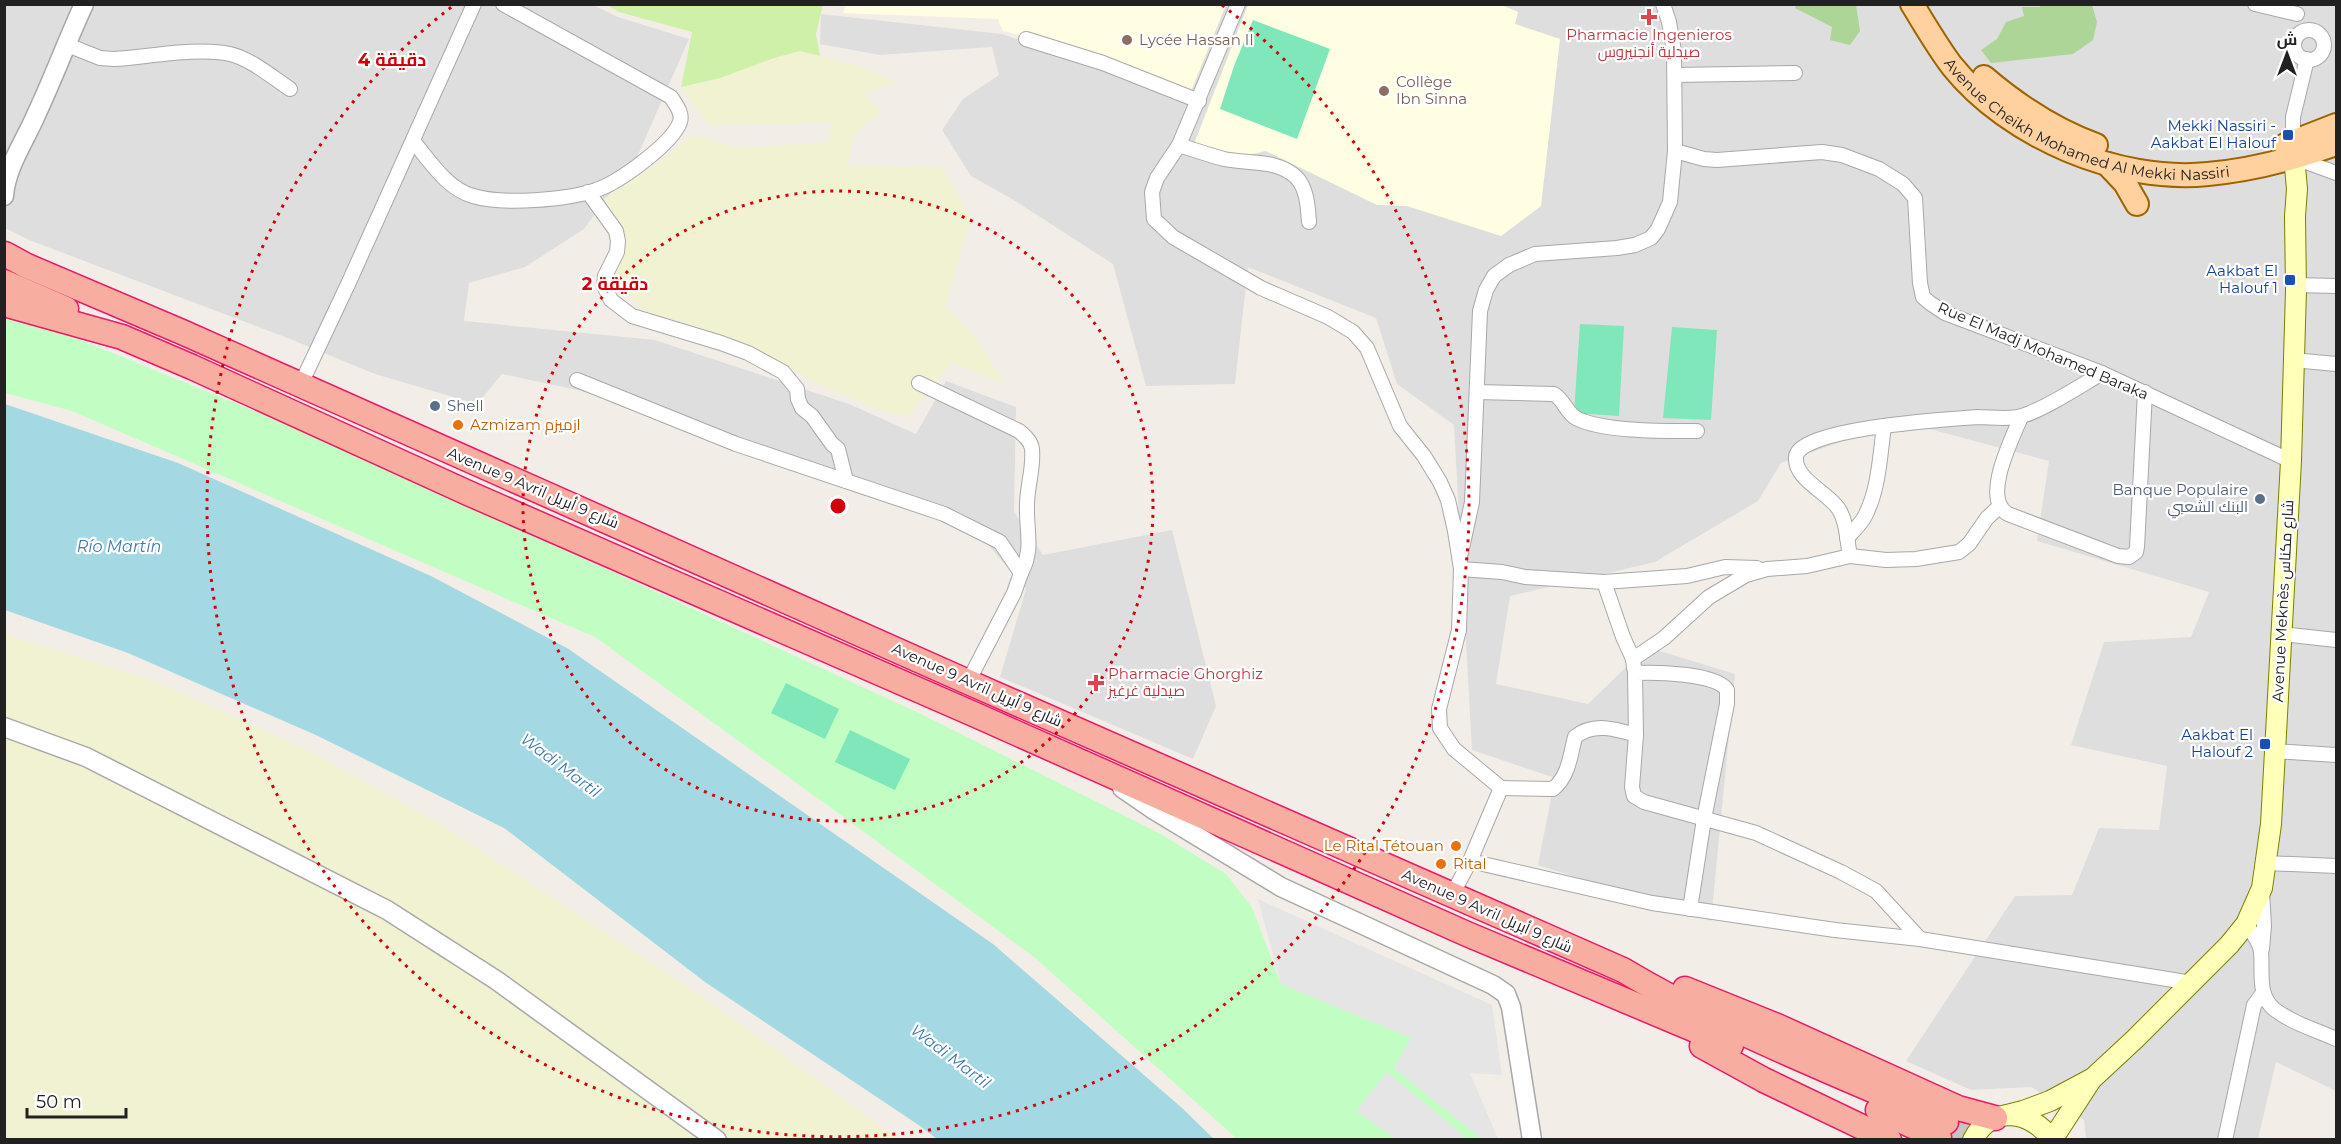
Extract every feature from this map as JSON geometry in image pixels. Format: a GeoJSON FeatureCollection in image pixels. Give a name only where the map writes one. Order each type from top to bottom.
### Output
{"type":"FeatureCollection","features":[{"type":"Feature","properties":{"kind":"highway","name":"Avenue 9 Avril شارع 9 أبريل"},"geometry":{"type":"LineString","coordinates":[[4,304],[122,337],[468,493],[1467,934],[1942,1130],[1661,993],[1623,970],[968,682],[157,321],[27,266],[5,253]]}},
{"type":"Feature","properties":{"kind":"highway"},"geometry":{"type":"LineString","coordinates":[[4,282],[98,323],[122,337]]}},
{"type":"Feature","properties":{"kind":"highway"},"geometry":{"type":"LineString","coordinates":[[1623,970],[1682,988],[1777,1026],[1958,1108],[2001,1116]]}},
{"type":"Feature","properties":{"kind":"highway"},"geometry":{"type":"LineString","coordinates":[[1628,1001],[1735,1065],[1889,1140]]}},
{"type":"Feature","properties":{"kind":"main road","name":"Avenue Cheikh Mohamed Al Mekki Nassiri"},"geometry":{"type":"LineString","coordinates":[[1912,4],[1953,67],[1986,99],[2028,129],[2056,145],[2107,164],[2165,174],[2206,175],[2254,168],[2294,151]]}},
{"type":"Feature","properties":{"kind":"main road","name":"Avenue Cheikh Mohamed Al Mekki Nassiri"},"geometry":{"type":"LineString","coordinates":[[1924,4],[1966,62],[2029,112],[2078,138],[2113,151],[2165,160],[2211,160],[2294,151]]}},
{"type":"Feature","properties":{"kind":"main road"},"geometry":{"type":"LineString","coordinates":[[2294,151],[2337,125]]}},
{"type":"Feature","properties":{"kind":"main road"},"geometry":{"type":"LineString","coordinates":[[2294,151],[2337,144]]}},
{"type":"Feature","properties":{"kind":"main road","name":"Avenue Meknès شارع مكناس"},"geometry":{"type":"LineString","coordinates":[[2052,1140],[2093,1078],[2192,983],[2246,924],[2262,888],[2271,824],[2291,461],[2296,285],[2294,151]]}},
{"type":"Feature","properties":{"kind":"main road"},"geometry":{"type":"LineString","coordinates":[[2107,164],[2125,183],[2137,204]]}},
{"type":"Feature","properties":{"kind":"main road","name":"Avenue Meknès شارع مكناس"},"geometry":{"type":"LineString","coordinates":[[2001,1116],[2050,1101],[2093,1078]]}},
{"type":"Feature","properties":{"kind":"main road"},"geometry":{"type":"LineString","coordinates":[[1973,1140],[1979,1129],[2001,1116],[2032,1120],[2044,1128],[2052,1140]]}},
{"type":"Feature","properties":{"kind":"street"},"geometry":{"type":"LineString","coordinates":[[4,196],[5,185],[84,4]]}},
{"type":"Feature","properties":{"kind":"street"},"geometry":{"type":"LineString","coordinates":[[300,386],[474,4]]}},
{"type":"Feature","properties":{"kind":"street"},"geometry":{"type":"LineString","coordinates":[[413,141],[453,186],[472,196],[524,200],[563,198],[614,183],[670,139],[681,121],[681,112],[671,97],[503,4]]}},
{"type":"Feature","properties":{"kind":"street"},"geometry":{"type":"LineString","coordinates":[[1238,4],[1179,146],[1157,178],[1152,192],[1154,219],[1173,237],[1261,288],[1328,317],[1353,332],[1372,357],[1400,426],[1424,456],[1440,482],[1448,500],[1461,564]]}},
{"type":"Feature","properties":{"kind":"street"},"geometry":{"type":"LineString","coordinates":[[1636,735],[1616,729],[1594,728],[1582,731],[1575,737],[1570,761],[1562,782],[1553,789],[1501,788],[1454,749],[1440,728],[1439,709],[1459,630],[1461,564],[1472,502],[1480,311],[1486,290],[1494,276],[1509,265],[1535,254],[1635,245],[1651,238],[1658,229],[1670,202],[1675,151],[1675,75],[1669,22],[1663,4]]}},
{"type":"Feature","properties":{"kind":"street"},"geometry":{"type":"LineString","coordinates":[[2255,4],[2297,9],[2299,34]]}},
{"type":"Feature","properties":{"kind":"street"},"geometry":{"type":"LineString","coordinates":[[2312,30],[2318,33],[2330,47],[2313,59],[2307,59],[2296,52],[2295,39],[2299,34],[2312,30]]}},
{"type":"Feature","properties":{"kind":"street"},"geometry":{"type":"LineString","coordinates":[[1026,39],[1103,63],[1199,101]]}},
{"type":"Feature","properties":{"kind":"street"},"geometry":{"type":"LineString","coordinates":[[65,44],[100,58],[114,59],[205,52],[231,54],[252,64],[290,89]]}},
{"type":"Feature","properties":{"kind":"street","name":"Avenue Meknès شارع مكناس"},"geometry":{"type":"LineString","coordinates":[[2294,151],[2293,117],[2307,59]]}},
{"type":"Feature","properties":{"kind":"street"},"geometry":{"type":"LineString","coordinates":[[1675,75],[1698,73],[1795,74]]}},
{"type":"Feature","properties":{"kind":"street"},"geometry":{"type":"LineString","coordinates":[[1179,146],[1225,159],[1263,163],[1284,169],[1302,184],[1307,200],[1309,222]]}},
{"type":"Feature","properties":{"kind":"street","name":"Rue El Madj Mohamed Baraka"},"geometry":{"type":"LineString","coordinates":[[1675,151],[1717,160],[1822,152],[1842,155],[1879,169],[1903,184],[1915,198],[1920,283],[1923,296],[1927,301],[1945,313],[2102,373],[2291,461]]}},
{"type":"Feature","properties":{"kind":"street"},"geometry":{"type":"LineString","coordinates":[[2294,151],[2337,173]]}},
{"type":"Feature","properties":{"kind":"street"},"geometry":{"type":"LineString","coordinates":[[588,192],[616,231],[618,241],[616,252],[605,276],[604,286],[611,300],[632,316],[739,350],[783,372],[797,389],[802,408],[812,416],[838,449],[846,481]]}},
{"type":"Feature","properties":{"kind":"street"},"geometry":{"type":"LineString","coordinates":[[2296,285],[2337,286]]}},
{"type":"Feature","properties":{"kind":"street"},"geometry":{"type":"LineString","coordinates":[[2293,360],[2337,364]]}},
{"type":"Feature","properties":{"kind":"street"},"geometry":{"type":"LineString","coordinates":[[1850,556],[1843,519],[1838,509],[1825,494],[1804,477],[1797,465],[1796,455],[1800,448],[1818,439],[1884,426],[1976,417],[2021,417],[2102,373]]}},
{"type":"Feature","properties":{"kind":"street"},"geometry":{"type":"LineString","coordinates":[[577,380],[736,444],[944,514],[1000,542],[1021,573]]}},
{"type":"Feature","properties":{"kind":"street"},"geometry":{"type":"LineString","coordinates":[[919,383],[1019,431],[1030,442],[1032,448],[1027,506],[1029,553],[1014,593],[968,682]]}},
{"type":"Feature","properties":{"kind":"street"},"geometry":{"type":"LineString","coordinates":[[1478,392],[1554,394],[1573,416],[1596,424],[1651,431],[1697,431]]}},
{"type":"Feature","properties":{"kind":"street"},"geometry":{"type":"LineString","coordinates":[[2021,417],[2004,459],[1996,496],[1999,507],[2008,514],[2118,555],[2133,556],[2138,541],[2145,392]]}},
{"type":"Feature","properties":{"kind":"street"},"geometry":{"type":"LineString","coordinates":[[1847,538],[1865,517],[1871,501],[1879,469],[1884,426]]}},
{"type":"Feature","properties":{"kind":"street"},"geometry":{"type":"LineString","coordinates":[[1461,564],[1524,576],[1604,582],[1687,576],[1725,567],[1767,569],[1807,566],[1850,556],[1909,560],[1959,552],[1969,544],[1987,518],[1999,507]]}},
{"type":"Feature","properties":{"kind":"street"},"geometry":{"type":"LineString","coordinates":[[1633,659],[1664,638],[1724,586],[1746,574],[1767,569]]}},
{"type":"Feature","properties":{"kind":"street"},"geometry":{"type":"LineString","coordinates":[[1604,582],[1633,659],[1635,673],[1636,735],[1632,787],[1634,796],[1644,802],[1756,833],[1841,872],[1876,891],[1920,939]]}},
{"type":"Feature","properties":{"kind":"street"},"geometry":{"type":"LineString","coordinates":[[2281,634],[2337,640]]}},
{"type":"Feature","properties":{"kind":"street"},"geometry":{"type":"LineString","coordinates":[[1635,673],[1677,674],[1719,682],[1727,690],[1727,704],[1704,819],[1690,909]]}},
{"type":"Feature","properties":{"kind":"street"},"geometry":{"type":"LineString","coordinates":[[4,727],[86,757],[387,910],[496,980],[717,1140]]}},
{"type":"Feature","properties":{"kind":"street"},"geometry":{"type":"LineString","coordinates":[[2274,751],[2337,755]]}},
{"type":"Feature","properties":{"kind":"street"},"geometry":{"type":"LineString","coordinates":[[1102,772],[1154,810],[1281,887],[1453,965],[1506,994],[1511,1007],[1532,1140]]}},
{"type":"Feature","properties":{"kind":"street"},"geometry":{"type":"LineString","coordinates":[[1452,895],[1470,861],[1501,788]]}},
{"type":"Feature","properties":{"kind":"street"},"geometry":{"type":"LineString","coordinates":[[1470,861],[1610,894],[1690,909],[1920,939],[2192,983]]}},
{"type":"Feature","properties":{"kind":"street"},"geometry":{"type":"LineString","coordinates":[[2266,863],[2336,866]]}},
{"type":"Feature","properties":{"kind":"street"},"geometry":{"type":"LineString","coordinates":[[2262,888],[2263,993],[2273,1008],[2337,1039]]}},
{"type":"Feature","properties":{"kind":"street"},"geometry":{"type":"LineString","coordinates":[[2246,924],[2262,951]]}},
{"type":"Feature","properties":{"kind":"street"},"geometry":{"type":"LineString","coordinates":[[2225,1140],[2254,1005],[2263,993]]}},
{"type":"Feature","properties":{"kind":"shaded area","name":"Lycée Hassan II"},"geometry":{"type":"Polygon","coordinates":[[[846,4],[1226,5],[1190,94],[1084,50],[1003,31],[998,19],[843,13],[846,4]]]}},
{"type":"Feature","properties":{"kind":"shaded area"},"geometry":{"type":"Polygon","coordinates":[[[4,5],[593,5],[618,17],[689,39],[637,157],[584,229],[525,267],[469,283],[464,321],[655,340],[849,404],[916,434],[946,381],[1016,407],[1014,512],[1043,555],[1172,530],[1216,706],[1193,759],[1000,677],[1026,589],[961,513],[591,393],[502,374],[477,404],[375,374],[290,339],[29,240],[5,228],[4,5]]]}},
{"type":"Feature","properties":{"kind":"shaded area"},"geometry":{"type":"Polygon","coordinates":[[[1223,5],[2336,5],[2336,1091],[2276,1062],[2258,1139],[2086,1139],[2084,1120],[2031,1087],[1971,1090],[1906,1061],[2015,896],[2072,895],[2099,828],[2159,830],[2167,766],[2071,745],[2104,642],[2191,637],[2209,592],[2037,541],[2049,461],[1900,421],[1781,463],[1758,501],[1655,562],[1510,596],[1496,684],[1588,704],[1647,647],[1735,674],[1711,921],[1538,865],[1555,778],[1472,750],[1454,425],[1397,384],[1376,318],[1248,267],[1235,384],[1146,386],[1113,264],[1012,199],[971,176],[942,130],[963,99],[999,75],[992,47],[880,55],[820,44],[821,14],[1002,34],[1184,97],[1223,5]]]}},
{"type":"Feature","properties":{"kind":"shaded area","name":"Collège Ibn Sinna"},"geometry":{"type":"Polygon","coordinates":[[[1248,5],[1502,5],[1518,12],[1515,24],[1560,39],[1541,206],[1501,236],[1407,206],[1377,205],[1266,151],[1239,157],[1194,144],[1248,5]]]}},
{"type":"Feature","properties":{"kind":"shaded area"},"geometry":{"type":"Polygon","coordinates":[[[800,51],[856,65],[896,82],[864,93],[882,112],[853,135],[848,166],[942,167],[971,218],[945,307],[976,338],[1005,384],[951,362],[909,416],[883,411],[818,384],[765,354],[702,328],[646,311],[614,282],[622,255],[621,234],[604,199],[659,163],[692,135],[738,148],[828,142],[831,123],[709,125],[681,87],[720,78],[800,51]]]}},
{"type":"Feature","properties":{"kind":"shaded area"},"geometry":{"type":"Polygon","coordinates":[[[4,634],[157,682],[309,751],[442,825],[707,1000],[898,1139],[5,1139],[4,634]]]}},
{"type":"Feature","properties":{"kind":"shaded area"},"geometry":{"type":"Polygon","coordinates":[[[1258,899],[1492,1005],[1502,1075],[1470,1073],[1498,1139],[1482,1139],[1394,1068],[1411,1038],[1281,984],[1258,899]]]}},
{"type":"Feature","properties":{"kind":"shaded area"},"geometry":{"type":"Polygon","coordinates":[[[1387,1072],[1468,1139],[1396,1139],[1356,1111],[1387,1072]]]}},
{"type":"Feature","properties":{"kind":"green space"},"geometry":{"type":"Polygon","coordinates":[[[2040,4],[2092,5],[2097,22],[2093,40],[2073,54],[1991,63],[1981,50],[1997,39],[2006,22],[2024,16],[2022,7],[2040,7],[2040,4]]]}},
{"type":"Feature","properties":{"kind":"green space"},"geometry":{"type":"Polygon","coordinates":[[[607,5],[823,5],[816,34],[820,56],[800,51],[720,78],[681,87],[692,32],[619,12],[607,5]]]}},
{"type":"Feature","properties":{"kind":"green space"},"geometry":{"type":"Polygon","coordinates":[[[1796,5],[1856,5],[1860,31],[1850,45],[1830,40],[1832,27],[1795,8],[1796,5]]]}},
{"type":"Feature","properties":{"kind":"green space"},"geometry":{"type":"Polygon","coordinates":[[[1253,20],[1330,49],[1297,139],[1220,109],[1234,66],[1253,20]]]}},
{"type":"Feature","properties":{"kind":"green space"},"geometry":{"type":"Polygon","coordinates":[[[4,315],[64,333],[338,445],[921,714],[1159,833],[1226,874],[1252,907],[1281,984],[1412,1038],[1394,1068],[1482,1139],[1237,1139],[1034,957],[595,637],[72,411],[5,393],[4,315]]]}},
{"type":"Feature","properties":{"kind":"green space"},"geometry":{"type":"Polygon","coordinates":[[[1580,324],[1624,326],[1619,416],[1574,413],[1580,324]]]}},
{"type":"Feature","properties":{"kind":"green space"},"geometry":{"type":"Polygon","coordinates":[[[1672,327],[1717,330],[1711,420],[1663,418],[1672,327]]]}},
{"type":"Feature","properties":{"kind":"green space"},"geometry":{"type":"Polygon","coordinates":[[[786,683],[839,709],[825,739],[771,713],[786,683]]]}},
{"type":"Feature","properties":{"kind":"green space"},"geometry":{"type":"Polygon","coordinates":[[[850,730],[910,759],[895,790],[835,762],[850,730]]]}},
{"type":"Feature","properties":{"kind":"water","name":"Río Martín"},"geometry":{"type":"Polygon","coordinates":[[[5,404],[178,463],[431,576],[567,648],[993,944],[1182,1108],[1214,1139],[937,1139],[705,982],[504,828],[318,736],[128,653],[5,610],[5,404]]]}},
{"type":"Feature","properties":{"kind":"tunnel"},"geometry":{"type":"LineString","coordinates":[[1946,1122],[1984,1140]]}},
{"type":"Feature","properties":{"kind":"place","name":"Pharmacie Ingenieros صيدلية أنجنيروس"},"geometry":{"type":"Point","coordinates":[1649,17]}},
{"type":"Feature","properties":{"kind":"place","name":"Lycée Hassan II"},"geometry":{"type":"Point","coordinates":[1127,40]}},
{"type":"Feature","properties":{"kind":"place","name":"Collège Ibn Sinna"},"geometry":{"type":"Point","coordinates":[1384,91]}},
{"type":"Feature","properties":{"kind":"place","name":"Mekki Nassiri - Aakbat El Halouf"},"geometry":{"type":"Point","coordinates":[2288,135]}},
{"type":"Feature","properties":{"kind":"place","name":"Aakbat El Halouf 1"},"geometry":{"type":"Point","coordinates":[2290,280]}},
{"type":"Feature","properties":{"kind":"place","name":"Shell"},"geometry":{"type":"Point","coordinates":[435,406]}},
{"type":"Feature","properties":{"kind":"place","name":"Azmizam ازميزم"},"geometry":{"type":"Point","coordinates":[458,425]}},
{"type":"Feature","properties":{"kind":"place","name":"Banque Populaire البنك الشعبي"},"geometry":{"type":"Point","coordinates":[2260,499]}},
{"type":"Feature","properties":{"kind":"place","name":"Pharmacie Ghorghiz صيدلية غرغيز"},"geometry":{"type":"Point","coordinates":[1096,683]}},
{"type":"Feature","properties":{"kind":"place","name":"Aakbat El Halouf 2"},"geometry":{"type":"Point","coordinates":[2265,744]}},
{"type":"Feature","properties":{"kind":"place","name":"Le Rital Tétouan"},"geometry":{"type":"Point","coordinates":[1456,846]}},
{"type":"Feature","properties":{"kind":"place","name":"Rital"},"geometry":{"type":"Point","coordinates":[1441,864]}},
{"type":"Feature","properties":{"kind":"water label","name":"Wadi Martil"},"geometry":{"type":"Point","coordinates":[561,765]}},
{"type":"Feature","properties":{"kind":"water label","name":"Wadi Martil"},"geometry":{"type":"Point","coordinates":[951,1056]}}]}
